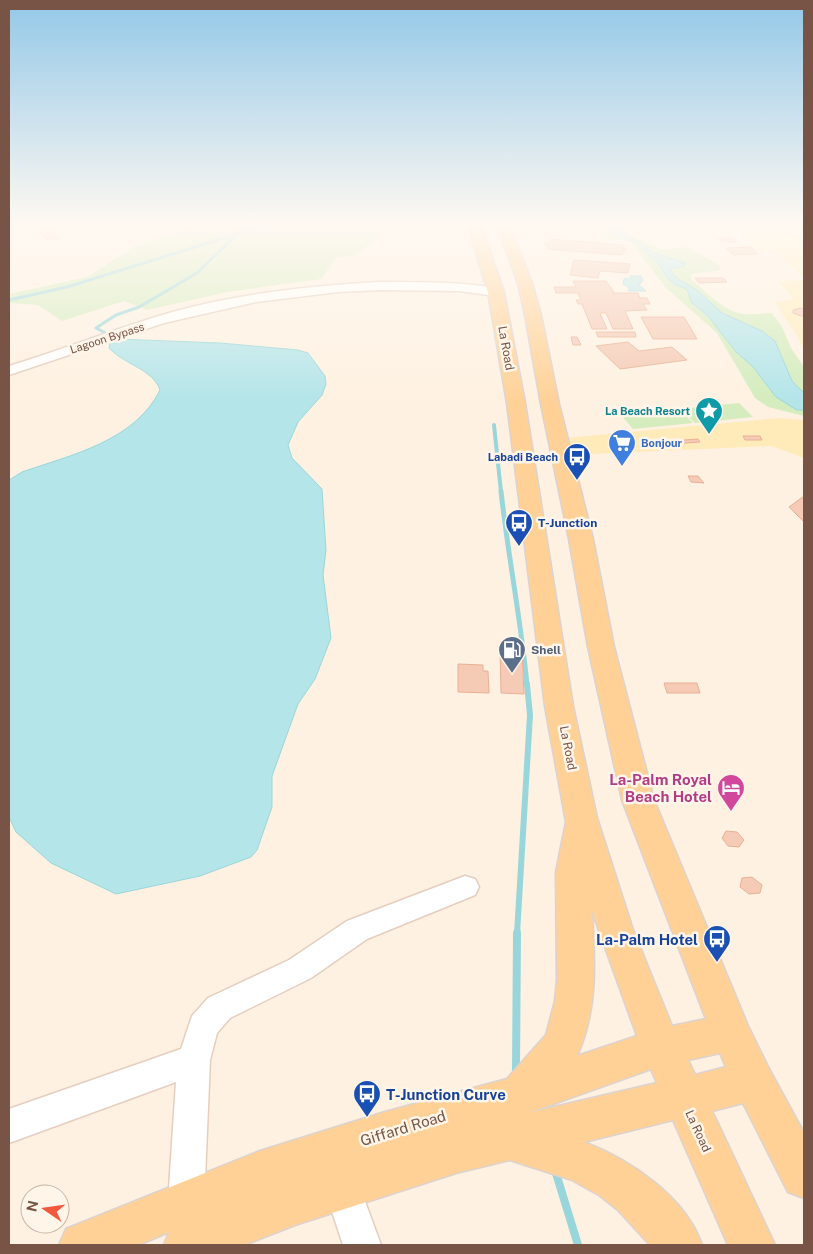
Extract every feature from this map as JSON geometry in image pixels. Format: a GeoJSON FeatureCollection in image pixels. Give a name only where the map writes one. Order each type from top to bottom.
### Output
{"type":"FeatureCollection","features":[{"type":"Feature","properties":{"kind":"main road"},"geometry":{"type":"LineString","coordinates":[[526,285],[550,404],[581,539],[602,646],[638,800],[731,1032],[753,1080],[804,1176]]}},
{"type":"Feature","properties":{"kind":"main road","name":"La Road"},"geometry":{"type":"LineString","coordinates":[[494,286],[516,403],[537,565],[559,706],[581,818],[615,930],[661,1047],[681,1096],[752,1245]]}},
{"type":"Feature","properties":{"kind":"main road"},"geometry":{"type":"LineString","coordinates":[[518,1096],[546,1066],[563,1044],[572,1019],[576,986],[573,870],[581,818]]}},
{"type":"Feature","properties":{"kind":"main road","name":"Giffard Road"},"geometry":{"type":"LineString","coordinates":[[186,1224],[278,1167],[385,1133],[518,1096],[661,1047],[731,1032]]}},
{"type":"Feature","properties":{"kind":"main road","name":"Giffard Road"},"geometry":{"type":"LineString","coordinates":[[82,1245],[295,1202],[456,1151],[753,1080]]}},
{"type":"Feature","properties":{"kind":"main road"},"geometry":{"type":"LineString","coordinates":[[512,1139],[582,1162],[627,1188],[652,1211],[679,1245]]}},
{"type":"Feature","properties":{"kind":"street","name":"Lagoon Bypass"},"geometry":{"type":"LineString","coordinates":[[9,371],[102,338],[182,314],[270,297],[351,288],[494,286]]}},
{"type":"Feature","properties":{"kind":"street"},"geometry":{"type":"LineString","coordinates":[[186,1224],[194,1060],[203,1026],[219,1008],[300,969],[338,941],[357,930],[465,887]]}},
{"type":"Feature","properties":{"kind":"street"},"geometry":{"type":"LineString","coordinates":[[9,1126],[194,1060]]}},
{"type":"Feature","properties":{"kind":"street"},"geometry":{"type":"LineString","coordinates":[[342,1187],[362,1245]]}},
{"type":"Feature","properties":{"kind":"green space"},"geometry":{"type":"Polygon","coordinates":[[[52,285],[281,285],[227,292],[147,310],[124,301],[62,321],[38,305],[9,303],[9,294],[52,285]]]}},
{"type":"Feature","properties":{"kind":"green space"},"geometry":{"type":"Polygon","coordinates":[[[663,285],[697,285],[722,305],[736,312],[744,314],[772,313],[804,367],[804,416],[768,407],[755,398],[717,333],[663,285]]]}},
{"type":"Feature","properties":{"kind":"green space"},"geometry":{"type":"Polygon","coordinates":[[[739,403],[753,417],[695,423],[681,409],[739,403]]]}},
{"type":"Feature","properties":{"kind":"green space"},"geometry":{"type":"Polygon","coordinates":[[[679,409],[693,423],[633,429],[621,415],[679,409]]]}},
{"type":"Feature","properties":{"kind":"sand"},"geometry":{"type":"Polygon","coordinates":[[[781,285],[804,285],[804,350],[798,337],[775,303],[794,299],[781,285]]]}},
{"type":"Feature","properties":{"kind":"sand","name":"La Beach Resort"},"geometry":{"type":"Polygon","coordinates":[[[779,418],[804,420],[804,458],[771,446],[570,455],[566,438],[779,418]]]}},
{"type":"Feature","properties":{"kind":"water"},"geometry":{"type":"Polygon","coordinates":[[[624,285],[639,285],[646,291],[628,291],[630,288],[624,285]]]}},
{"type":"Feature","properties":{"kind":"water"},"geometry":{"type":"Polygon","coordinates":[[[676,285],[688,285],[697,290],[722,313],[762,331],[775,341],[792,381],[804,393],[804,410],[797,410],[776,397],[753,367],[736,352],[708,316],[691,302],[687,289],[676,285]]]}},
{"type":"Feature","properties":{"kind":"water"},"geometry":{"type":"Polygon","coordinates":[[[117,339],[220,343],[298,350],[308,353],[325,376],[326,384],[322,395],[298,422],[288,445],[292,458],[322,489],[326,550],[323,575],[331,638],[315,679],[298,704],[272,776],[272,807],[257,850],[251,857],[200,876],[116,894],[51,863],[16,832],[9,817],[9,480],[22,472],[100,444],[135,422],[149,407],[160,390],[151,377],[115,354],[109,348],[110,343],[117,339]]]}},
{"type":"Feature","properties":{"kind":"building"},"geometry":{"type":"Polygon","coordinates":[[[575,285],[609,285],[614,292],[612,293],[638,293],[640,298],[647,298],[650,304],[643,304],[647,310],[625,311],[633,329],[613,329],[606,313],[600,313],[607,329],[592,329],[582,304],[578,304],[576,300],[581,300],[578,293],[556,293],[554,287],[576,287],[575,285]]]}},
{"type":"Feature","properties":{"kind":"building"},"geometry":{"type":"Polygon","coordinates":[[[804,309],[804,317],[793,313],[793,310],[804,309]]]}},
{"type":"Feature","properties":{"kind":"building"},"geometry":{"type":"Polygon","coordinates":[[[641,317],[684,317],[697,339],[653,339],[641,317]]]}},
{"type":"Feature","properties":{"kind":"building"},"geometry":{"type":"Polygon","coordinates":[[[596,332],[635,332],[636,337],[598,337],[596,332]]]}},
{"type":"Feature","properties":{"kind":"building"},"geometry":{"type":"Polygon","coordinates":[[[571,337],[577,337],[581,345],[573,345],[571,337]]]}},
{"type":"Feature","properties":{"kind":"building"},"geometry":{"type":"Polygon","coordinates":[[[628,342],[639,351],[672,347],[687,360],[620,369],[596,346],[628,342]]]}},
{"type":"Feature","properties":{"kind":"building"},"geometry":{"type":"Polygon","coordinates":[[[743,436],[760,436],[762,440],[745,440],[743,436]]]}},
{"type":"Feature","properties":{"kind":"building"},"geometry":{"type":"Polygon","coordinates":[[[698,439],[700,442],[673,444],[671,441],[698,439]]]}},
{"type":"Feature","properties":{"kind":"building"},"geometry":{"type":"Polygon","coordinates":[[[688,476],[698,476],[704,483],[691,482],[688,476]]]}},
{"type":"Feature","properties":{"kind":"building"},"geometry":{"type":"Polygon","coordinates":[[[804,496],[804,522],[789,507],[804,496]]]}},
{"type":"Feature","properties":{"kind":"building"},"geometry":{"type":"Polygon","coordinates":[[[500,648],[522,649],[524,694],[501,693],[500,648]]]}},
{"type":"Feature","properties":{"kind":"building"},"geometry":{"type":"Polygon","coordinates":[[[458,664],[483,665],[483,671],[488,671],[489,693],[458,692],[458,664]]]}},
{"type":"Feature","properties":{"kind":"building"},"geometry":{"type":"Polygon","coordinates":[[[664,683],[697,683],[700,693],[667,693],[664,683]]]}},
{"type":"Feature","properties":{"kind":"building"},"geometry":{"type":"Polygon","coordinates":[[[726,831],[737,832],[744,840],[739,847],[728,846],[722,838],[726,831]]]}},
{"type":"Feature","properties":{"kind":"building"},"geometry":{"type":"Polygon","coordinates":[[[752,877],[762,885],[760,893],[749,894],[740,887],[742,878],[752,877]]]}},
{"type":"Feature","properties":{"kind":"waterway"},"geometry":{"type":"LineString","coordinates":[[9,300],[75,285]]}},
{"type":"Feature","properties":{"kind":"waterway"},"geometry":{"type":"LineString","coordinates":[[117,339],[96,328],[116,315],[139,307],[177,285]]}},
{"type":"Feature","properties":{"kind":"waterway"},"geometry":{"type":"LineString","coordinates":[[494,425],[501,492]]}},
{"type":"Feature","properties":{"kind":"waterway"},"geometry":{"type":"LineString","coordinates":[[501,491],[527,685]]}},
{"type":"Feature","properties":{"kind":"waterway"},"geometry":{"type":"LineString","coordinates":[[517,934],[530,715],[527,684]]}},
{"type":"Feature","properties":{"kind":"waterway"},"geometry":{"type":"LineString","coordinates":[[516,1070],[517,933]]}},
{"type":"Feature","properties":{"kind":"waterway"},"geometry":{"type":"LineString","coordinates":[[555,1170],[578,1245]]}},
{"type":"Feature","properties":{"kind":"place","name":"La Beach Resort"},"geometry":{"type":"Point","coordinates":[709,435]}},
{"type":"Feature","properties":{"kind":"place","name":"Bonjour"},"geometry":{"type":"Point","coordinates":[622,467]}},
{"type":"Feature","properties":{"kind":"place","name":"Labadi Beach"},"geometry":{"type":"Point","coordinates":[577,481]}},
{"type":"Feature","properties":{"kind":"place","name":"T-Junction"},"geometry":{"type":"Point","coordinates":[519,547]}},
{"type":"Feature","properties":{"kind":"place","name":"Shell"},"geometry":{"type":"Point","coordinates":[512,674]}},
{"type":"Feature","properties":{"kind":"place","name":"La-Palm Royal Beach Hotel"},"geometry":{"type":"Point","coordinates":[731,812]}},
{"type":"Feature","properties":{"kind":"place","name":"La-Palm Hotel"},"geometry":{"type":"Point","coordinates":[717,963]}},
{"type":"Feature","properties":{"kind":"place","name":"T-Junction Curve"},"geometry":{"type":"Point","coordinates":[367,1118]}}]}
